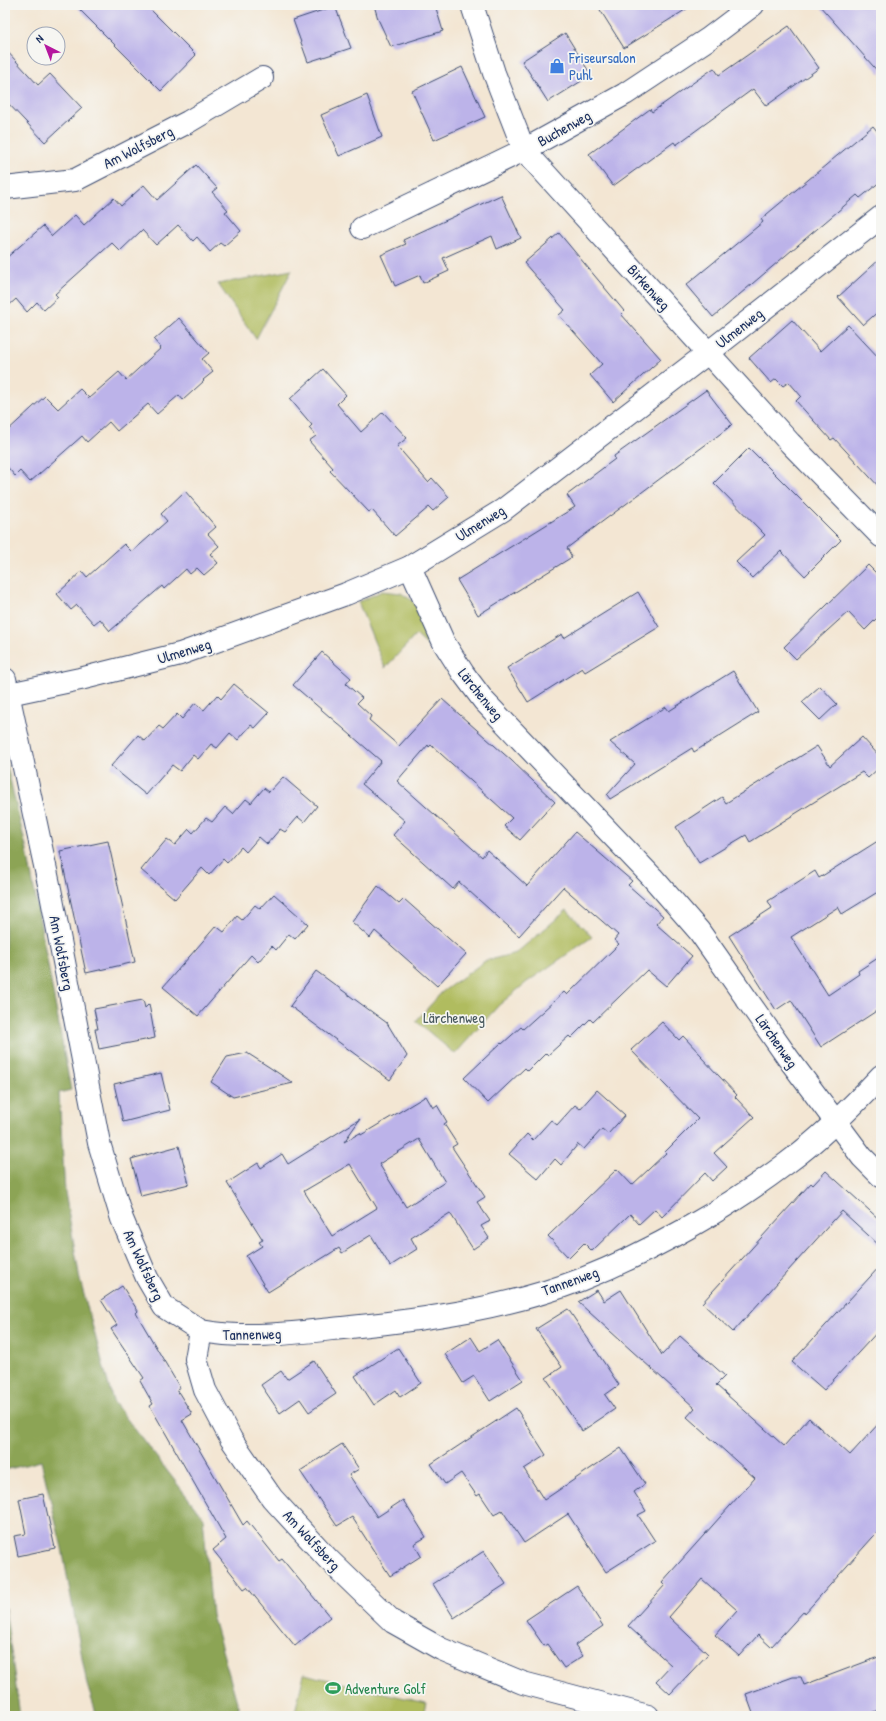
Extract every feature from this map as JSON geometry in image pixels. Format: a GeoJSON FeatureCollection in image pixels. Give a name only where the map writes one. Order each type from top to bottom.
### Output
{"type":"FeatureCollection","features":[{"type":"Feature","properties":{"kind":"street","name":"Birkenweg"},"geometry":{"type":"LineString","coordinates":[[472,5],[494,73],[524,150],[790,443],[881,536]]}},
{"type":"Feature","properties":{"kind":"street","name":"Buchenweg"},"geometry":{"type":"LineString","coordinates":[[362,228],[524,150],[625,94],[708,39],[753,5]]}},
{"type":"Feature","properties":{"kind":"street","name":"Am Wolfsberg"},"geometry":{"type":"LineString","coordinates":[[5,188],[75,180],[188,122],[262,78]]}},
{"type":"Feature","properties":{"kind":"street","name":"Ulmenweg"},"geometry":{"type":"LineString","coordinates":[[7,686],[80,679],[180,654],[346,594],[410,567],[503,510],[709,352],[881,217]]}},
{"type":"Feature","properties":{"kind":"street","name":"Lärchenweg"},"geometry":{"type":"LineString","coordinates":[[410,567],[444,643],[463,673],[484,701],[652,877],[699,931],[788,1058],[862,1157],[881,1176]]}},
{"type":"Feature","properties":{"kind":"street","name":"Am Wolfsberg"},"geometry":{"type":"LineString","coordinates":[[7,686],[50,889],[99,1143],[122,1219],[147,1278],[164,1307],[201,1332],[196,1359],[205,1390],[231,1439],[272,1498],[328,1559],[393,1622],[441,1649],[523,1683],[648,1716]]}},
{"type":"Feature","properties":{"kind":"street","name":"Tannenweg"},"geometry":{"type":"LineString","coordinates":[[201,1332],[221,1335],[292,1333],[412,1321],[455,1314],[519,1299],[579,1280],[634,1256],[690,1226],[740,1195],[787,1163],[836,1122],[881,1076]]}},
{"type":"Feature","properties":{"kind":"green space"},"geometry":{"type":"Polygon","coordinates":[[[292,270],[256,339],[218,284],[292,270]]]}},
{"type":"Feature","properties":{"kind":"green space"},"geometry":{"type":"Polygon","coordinates":[[[382,591],[401,593],[413,601],[435,642],[430,648],[416,635],[385,668],[358,602],[382,591]]]}},
{"type":"Feature","properties":{"kind":"green space"},"geometry":{"type":"Polygon","coordinates":[[[5,758],[27,851],[71,1090],[59,1093],[65,1192],[80,1280],[113,1401],[203,1517],[212,1615],[241,1716],[97,1716],[87,1685],[62,1548],[41,1461],[5,1470],[5,758]]]}},
{"type":"Feature","properties":{"kind":"green space","name":"Lärchenweg"},"geometry":{"type":"Polygon","coordinates":[[[567,910],[592,937],[527,982],[499,1005],[455,1054],[416,1021],[442,992],[485,961],[516,953],[567,910]]]}},
{"type":"Feature","properties":{"kind":"green space"},"geometry":{"type":"Polygon","coordinates":[[[5,1607],[20,1716],[5,1716],[5,1607]]]}},
{"type":"Feature","properties":{"kind":"green space","name":"Adventure Golf"},"geometry":{"type":"Polygon","coordinates":[[[304,1674],[426,1703],[423,1716],[294,1716],[304,1674]]]}},
{"type":"Feature","properties":{"kind":"building"},"geometry":{"type":"Polygon","coordinates":[[[75,5],[146,5],[196,55],[161,91],[75,5]]]}},
{"type":"Feature","properties":{"kind":"building"},"geometry":{"type":"Polygon","coordinates":[[[374,5],[435,5],[443,31],[391,47],[378,19],[374,5]]]}},
{"type":"Feature","properties":{"kind":"building"},"geometry":{"type":"Polygon","coordinates":[[[597,5],[693,5],[624,48],[597,5]]]}},
{"type":"Feature","properties":{"kind":"building"},"geometry":{"type":"Polygon","coordinates":[[[819,5],[881,5],[881,75],[819,5]]]}},
{"type":"Feature","properties":{"kind":"building"},"geometry":{"type":"Polygon","coordinates":[[[335,6],[351,48],[308,62],[293,20],[335,6]]]}},
{"type":"Feature","properties":{"kind":"building"},"geometry":{"type":"Polygon","coordinates":[[[789,26],[819,68],[766,106],[753,89],[676,145],[674,142],[613,186],[589,154],[650,109],[652,112],[714,68],[719,75],[789,26]]]}},
{"type":"Feature","properties":{"kind":"building"},"geometry":{"type":"Polygon","coordinates":[[[565,33],[591,75],[548,102],[522,61],[565,33]]]}},
{"type":"Feature","properties":{"kind":"building"},"geometry":{"type":"Polygon","coordinates":[[[5,49],[38,85],[50,74],[82,108],[45,142],[5,100],[5,49]]]}},
{"type":"Feature","properties":{"kind":"building"},"geometry":{"type":"Polygon","coordinates":[[[462,67],[485,117],[434,140],[412,91],[462,67]]]}},
{"type":"Feature","properties":{"kind":"building"},"geometry":{"type":"Polygon","coordinates":[[[367,95],[382,137],[339,156],[321,115],[367,95]]]}},
{"type":"Feature","properties":{"kind":"building"},"geometry":{"type":"Polygon","coordinates":[[[873,126],[881,136],[881,181],[860,198],[857,195],[713,317],[686,285],[763,222],[761,219],[873,126]]]}},
{"type":"Feature","properties":{"kind":"building"},"geometry":{"type":"Polygon","coordinates":[[[196,165],[217,188],[212,192],[228,210],[225,212],[241,231],[224,246],[220,243],[210,252],[197,237],[193,241],[178,225],[156,245],[142,230],[120,251],[112,243],[55,294],[58,297],[44,310],[37,302],[27,312],[16,299],[5,309],[5,259],[43,226],[52,236],[75,215],[84,225],[114,198],[121,206],[144,185],[157,200],[196,165]]]}},
{"type":"Feature","properties":{"kind":"building"},"geometry":{"type":"Polygon","coordinates":[[[501,195],[521,238],[497,249],[492,236],[443,258],[449,271],[423,283],[420,275],[395,286],[381,255],[406,244],[403,240],[501,195]]]}},
{"type":"Feature","properties":{"kind":"building"},"geometry":{"type":"Polygon","coordinates":[[[559,233],[624,311],[621,314],[661,359],[613,402],[590,375],[602,364],[559,315],[565,310],[524,263],[559,233]]]}},
{"type":"Feature","properties":{"kind":"building"},"geometry":{"type":"Polygon","coordinates":[[[881,258],[881,309],[863,325],[838,297],[881,258]]]}},
{"type":"Feature","properties":{"kind":"building"},"geometry":{"type":"Polygon","coordinates":[[[179,318],[209,353],[202,359],[213,372],[203,380],[204,381],[183,400],[179,395],[157,414],[148,404],[117,431],[109,422],[87,442],[82,436],[30,482],[20,471],[15,476],[5,464],[5,433],[45,396],[58,409],[80,389],[89,398],[119,372],[126,380],[161,348],[154,340],[179,318]]]}},
{"type":"Feature","properties":{"kind":"building"},"geometry":{"type":"Polygon","coordinates":[[[792,320],[820,351],[848,325],[881,360],[881,489],[834,438],[831,440],[796,401],[801,396],[789,382],[783,386],[776,379],[771,383],[749,358],[792,320]]]}},
{"type":"Feature","properties":{"kind":"building"},"geometry":{"type":"Polygon","coordinates":[[[323,369],[346,395],[337,404],[361,432],[383,412],[407,438],[397,446],[428,482],[432,478],[449,497],[433,511],[429,507],[395,536],[372,510],[369,512],[330,471],[333,468],[309,441],[316,436],[309,428],[312,425],[290,399],[323,369]]]}},
{"type":"Feature","properties":{"kind":"building"},"geometry":{"type":"Polygon","coordinates":[[[706,390],[732,424],[728,428],[567,548],[572,557],[478,615],[457,580],[575,507],[567,495],[615,459],[614,456],[706,390]]]}},
{"type":"Feature","properties":{"kind":"building"},"geometry":{"type":"Polygon","coordinates":[[[749,448],[841,540],[805,576],[781,551],[752,578],[736,562],[765,535],[714,483],[749,448]]]}},
{"type":"Feature","properties":{"kind":"building"},"geometry":{"type":"Polygon","coordinates":[[[185,491],[216,527],[208,534],[219,546],[210,554],[218,563],[204,575],[197,568],[190,574],[186,569],[164,589],[162,586],[110,631],[100,619],[94,624],[77,605],[71,610],[57,594],[82,571],[87,577],[124,544],[132,552],[167,521],[161,514],[185,491]]]}},
{"type":"Feature","properties":{"kind":"building"},"geometry":{"type":"Polygon","coordinates":[[[868,565],[881,578],[881,614],[865,630],[848,612],[796,659],[784,647],[868,565]]]}},
{"type":"Feature","properties":{"kind":"building"},"geometry":{"type":"Polygon","coordinates":[[[638,592],[659,627],[585,672],[582,668],[528,702],[507,668],[562,634],[564,638],[638,592]]]}},
{"type":"Feature","properties":{"kind":"building"},"geometry":{"type":"Polygon","coordinates":[[[322,652],[351,678],[346,684],[362,698],[357,703],[371,716],[369,720],[399,746],[442,699],[512,761],[555,802],[520,840],[504,826],[512,818],[431,745],[429,747],[428,745],[397,781],[482,857],[487,850],[527,886],[575,832],[632,881],[628,885],[663,916],[656,924],[692,956],[666,986],[647,970],[593,1022],[590,1019],[571,1038],[569,1036],[548,1055],[546,1053],[528,1071],[525,1068],[488,1103],[464,1078],[501,1043],[502,1044],[521,1027],[523,1029],[564,992],[567,995],[619,944],[614,940],[618,935],[563,887],[519,936],[459,882],[453,889],[393,835],[405,821],[362,784],[381,761],[293,685],[322,652]]]}},
{"type":"Feature","properties":{"kind":"building"},"geometry":{"type":"Polygon","coordinates":[[[733,671],[758,712],[694,752],[692,748],[610,799],[607,795],[635,764],[610,742],[666,707],[669,711],[733,671]]]}},
{"type":"Feature","properties":{"kind":"building"},"geometry":{"type":"Polygon","coordinates":[[[234,684],[269,713],[255,728],[251,725],[238,740],[230,733],[217,748],[211,744],[198,759],[193,755],[180,771],[172,765],[146,795],[111,766],[138,735],[145,741],[159,726],[163,729],[177,714],[182,719],[195,703],[204,710],[217,695],[221,699],[234,684]]]}},
{"type":"Feature","properties":{"kind":"building"},"geometry":{"type":"Polygon","coordinates":[[[820,686],[837,704],[820,720],[802,702],[820,686]]]}},
{"type":"Feature","properties":{"kind":"building"},"geometry":{"type":"Polygon","coordinates":[[[862,737],[881,758],[881,766],[868,778],[862,772],[750,842],[746,835],[699,863],[676,827],[722,797],[726,803],[817,746],[830,766],[862,737]]]}},
{"type":"Feature","properties":{"kind":"building"},"geometry":{"type":"Polygon","coordinates":[[[283,777],[317,806],[304,822],[298,817],[285,832],[280,829],[267,844],[259,837],[246,852],[241,847],[227,863],[223,859],[209,875],[202,868],[175,899],[141,870],[167,839],[175,845],[189,829],[193,833],[206,818],[212,822],[225,807],[233,814],[246,799],[251,803],[264,788],[269,792],[283,777]]]}},
{"type":"Feature","properties":{"kind":"building"},"geometry":{"type":"Polygon","coordinates":[[[881,839],[881,890],[842,914],[838,907],[791,937],[828,995],[859,974],[858,971],[881,956],[881,1008],[821,1047],[791,1000],[776,1010],[729,936],[772,908],[768,901],[815,871],[819,878],[881,839]]]}},
{"type":"Feature","properties":{"kind":"building"},"geometry":{"type":"Polygon","coordinates":[[[108,841],[135,962],[86,973],[60,851],[108,841]]]}},
{"type":"Feature","properties":{"kind":"building"},"geometry":{"type":"Polygon","coordinates":[[[378,886],[399,904],[404,899],[466,954],[437,986],[375,931],[370,938],[352,922],[378,886]]]}},
{"type":"Feature","properties":{"kind":"building"},"geometry":{"type":"Polygon","coordinates":[[[274,894],[308,924],[295,939],[289,934],[276,950],[272,946],[258,962],[251,955],[198,1016],[163,987],[216,926],[224,932],[237,916],[242,920],[255,905],[260,909],[274,894]]]}},
{"type":"Feature","properties":{"kind":"building"},"geometry":{"type":"Polygon","coordinates":[[[316,971],[387,1023],[407,1056],[390,1080],[290,1006],[316,971]]]}},
{"type":"Feature","properties":{"kind":"building"},"geometry":{"type":"Polygon","coordinates":[[[143,1000],[145,1008],[149,1004],[155,1038],[99,1049],[95,1029],[98,1029],[94,1009],[143,1000]]]}},
{"type":"Feature","properties":{"kind":"building"},"geometry":{"type":"Polygon","coordinates":[[[662,1022],[679,1040],[683,1036],[737,1095],[735,1097],[754,1117],[714,1153],[727,1167],[712,1181],[705,1173],[662,1217],[655,1209],[639,1224],[630,1214],[592,1251],[584,1243],[569,1258],[548,1236],[617,1169],[632,1185],[666,1153],[665,1152],[698,1119],[631,1050],[662,1022]]]}},
{"type":"Feature","properties":{"kind":"building"},"geometry":{"type":"Polygon","coordinates":[[[247,1053],[293,1083],[233,1097],[211,1082],[227,1057],[247,1053]]]}},
{"type":"Feature","properties":{"kind":"building"},"geometry":{"type":"Polygon","coordinates":[[[161,1073],[170,1110],[123,1122],[114,1084],[161,1073]]]}},
{"type":"Feature","properties":{"kind":"building"},"geometry":{"type":"Polygon","coordinates":[[[597,1090],[625,1115],[608,1134],[602,1129],[584,1149],[578,1144],[561,1165],[555,1159],[538,1179],[509,1154],[527,1134],[533,1140],[551,1120],[557,1125],[575,1105],[580,1109],[597,1090]]]}},
{"type":"Feature","properties":{"kind":"building"},"geometry":{"type":"Polygon","coordinates":[[[426,1096],[433,1108],[437,1105],[447,1122],[444,1124],[457,1144],[452,1147],[485,1197],[477,1202],[490,1221],[481,1226],[489,1238],[473,1249],[450,1213],[411,1238],[417,1249],[390,1266],[371,1235],[342,1253],[339,1248],[268,1292],[246,1256],[262,1246],[259,1242],[263,1240],[227,1183],[258,1163],[261,1168],[282,1154],[288,1164],[360,1119],[344,1142],[360,1133],[361,1135],[426,1096]],[[419,1139],[379,1164],[406,1207],[445,1182],[419,1139]],[[350,1164],[304,1191],[332,1236],[377,1208],[350,1164]]]}},
{"type":"Feature","properties":{"kind":"building"},"geometry":{"type":"Polygon","coordinates":[[[179,1146],[189,1184],[141,1196],[131,1159],[179,1146]]]}},
{"type":"Feature","properties":{"kind":"building"},"geometry":{"type":"Polygon","coordinates":[[[826,1171],[881,1221],[881,1247],[842,1211],[733,1332],[702,1303],[811,1183],[813,1185],[826,1171]]]}},
{"type":"Feature","properties":{"kind":"building"},"geometry":{"type":"Polygon","coordinates":[[[881,1265],[881,1328],[824,1390],[792,1362],[881,1265]]]}},
{"type":"Feature","properties":{"kind":"building"},"geometry":{"type":"Polygon","coordinates":[[[122,1286],[138,1311],[136,1313],[180,1388],[177,1390],[192,1414],[182,1420],[243,1525],[247,1521],[279,1561],[282,1559],[330,1617],[295,1646],[247,1587],[244,1589],[213,1550],[226,1539],[150,1406],[153,1404],[140,1381],[144,1378],[111,1329],[117,1325],[101,1300],[122,1286]]]}},
{"type":"Feature","properties":{"kind":"building"},"geometry":{"type":"Polygon","coordinates":[[[597,1290],[604,1301],[621,1290],[662,1355],[680,1336],[725,1376],[716,1385],[784,1446],[809,1418],[850,1455],[881,1421],[881,1528],[805,1613],[804,1611],[771,1647],[758,1635],[739,1656],[715,1635],[737,1610],[702,1579],[669,1617],[708,1654],[670,1694],[656,1681],[671,1665],[628,1626],[665,1585],[662,1582],[755,1478],[687,1417],[695,1408],[578,1302],[597,1290]]]}},
{"type":"Feature","properties":{"kind":"building"},"geometry":{"type":"Polygon","coordinates":[[[568,1309],[619,1385],[605,1395],[615,1409],[582,1431],[546,1378],[562,1367],[536,1329],[568,1309]]]}},
{"type":"Feature","properties":{"kind":"building"},"geometry":{"type":"Polygon","coordinates":[[[471,1337],[480,1351],[497,1340],[523,1380],[490,1401],[474,1376],[463,1383],[445,1354],[471,1337]]]}},
{"type":"Feature","properties":{"kind":"building"},"geometry":{"type":"Polygon","coordinates":[[[398,1348],[421,1383],[400,1397],[396,1390],[374,1405],[355,1376],[398,1348]]]}},
{"type":"Feature","properties":{"kind":"building"},"geometry":{"type":"Polygon","coordinates":[[[314,1361],[336,1394],[309,1412],[300,1399],[280,1413],[261,1385],[281,1371],[287,1379],[314,1361]]]}},
{"type":"Feature","properties":{"kind":"building"},"geometry":{"type":"Polygon","coordinates":[[[516,1408],[546,1455],[524,1469],[544,1500],[621,1448],[645,1484],[634,1492],[646,1511],[638,1515],[655,1541],[606,1572],[568,1514],[524,1543],[502,1510],[494,1515],[480,1494],[477,1496],[461,1473],[445,1484],[431,1464],[516,1408]]]}},
{"type":"Feature","properties":{"kind":"building"},"geometry":{"type":"Polygon","coordinates":[[[342,1444],[359,1469],[349,1475],[377,1517],[403,1500],[426,1537],[414,1544],[421,1556],[390,1576],[352,1517],[337,1526],[300,1471],[342,1444]]]}},
{"type":"Feature","properties":{"kind":"building"},"geometry":{"type":"Polygon","coordinates":[[[43,1494],[55,1548],[18,1556],[14,1536],[26,1534],[19,1499],[43,1494]]]}},
{"type":"Feature","properties":{"kind":"building"},"geometry":{"type":"Polygon","coordinates":[[[484,1551],[506,1584],[454,1618],[433,1584],[484,1551]]]}},
{"type":"Feature","properties":{"kind":"building"},"geometry":{"type":"Polygon","coordinates":[[[577,1586],[603,1626],[575,1645],[583,1656],[564,1668],[547,1644],[544,1646],[526,1620],[577,1586]]]}},
{"type":"Feature","properties":{"kind":"building"},"geometry":{"type":"Polygon","coordinates":[[[881,1656],[881,1709],[863,1716],[754,1716],[746,1694],[793,1677],[801,1677],[804,1685],[881,1656]]]}},
{"type":"Feature","properties":{"kind":"place","name":"Friseursalon Puhl"},"geometry":{"type":"Point","coordinates":[557,66]}},
{"type":"Feature","properties":{"kind":"place","name":"Adventure Golf"},"geometry":{"type":"Point","coordinates":[333,1688]}}]}
